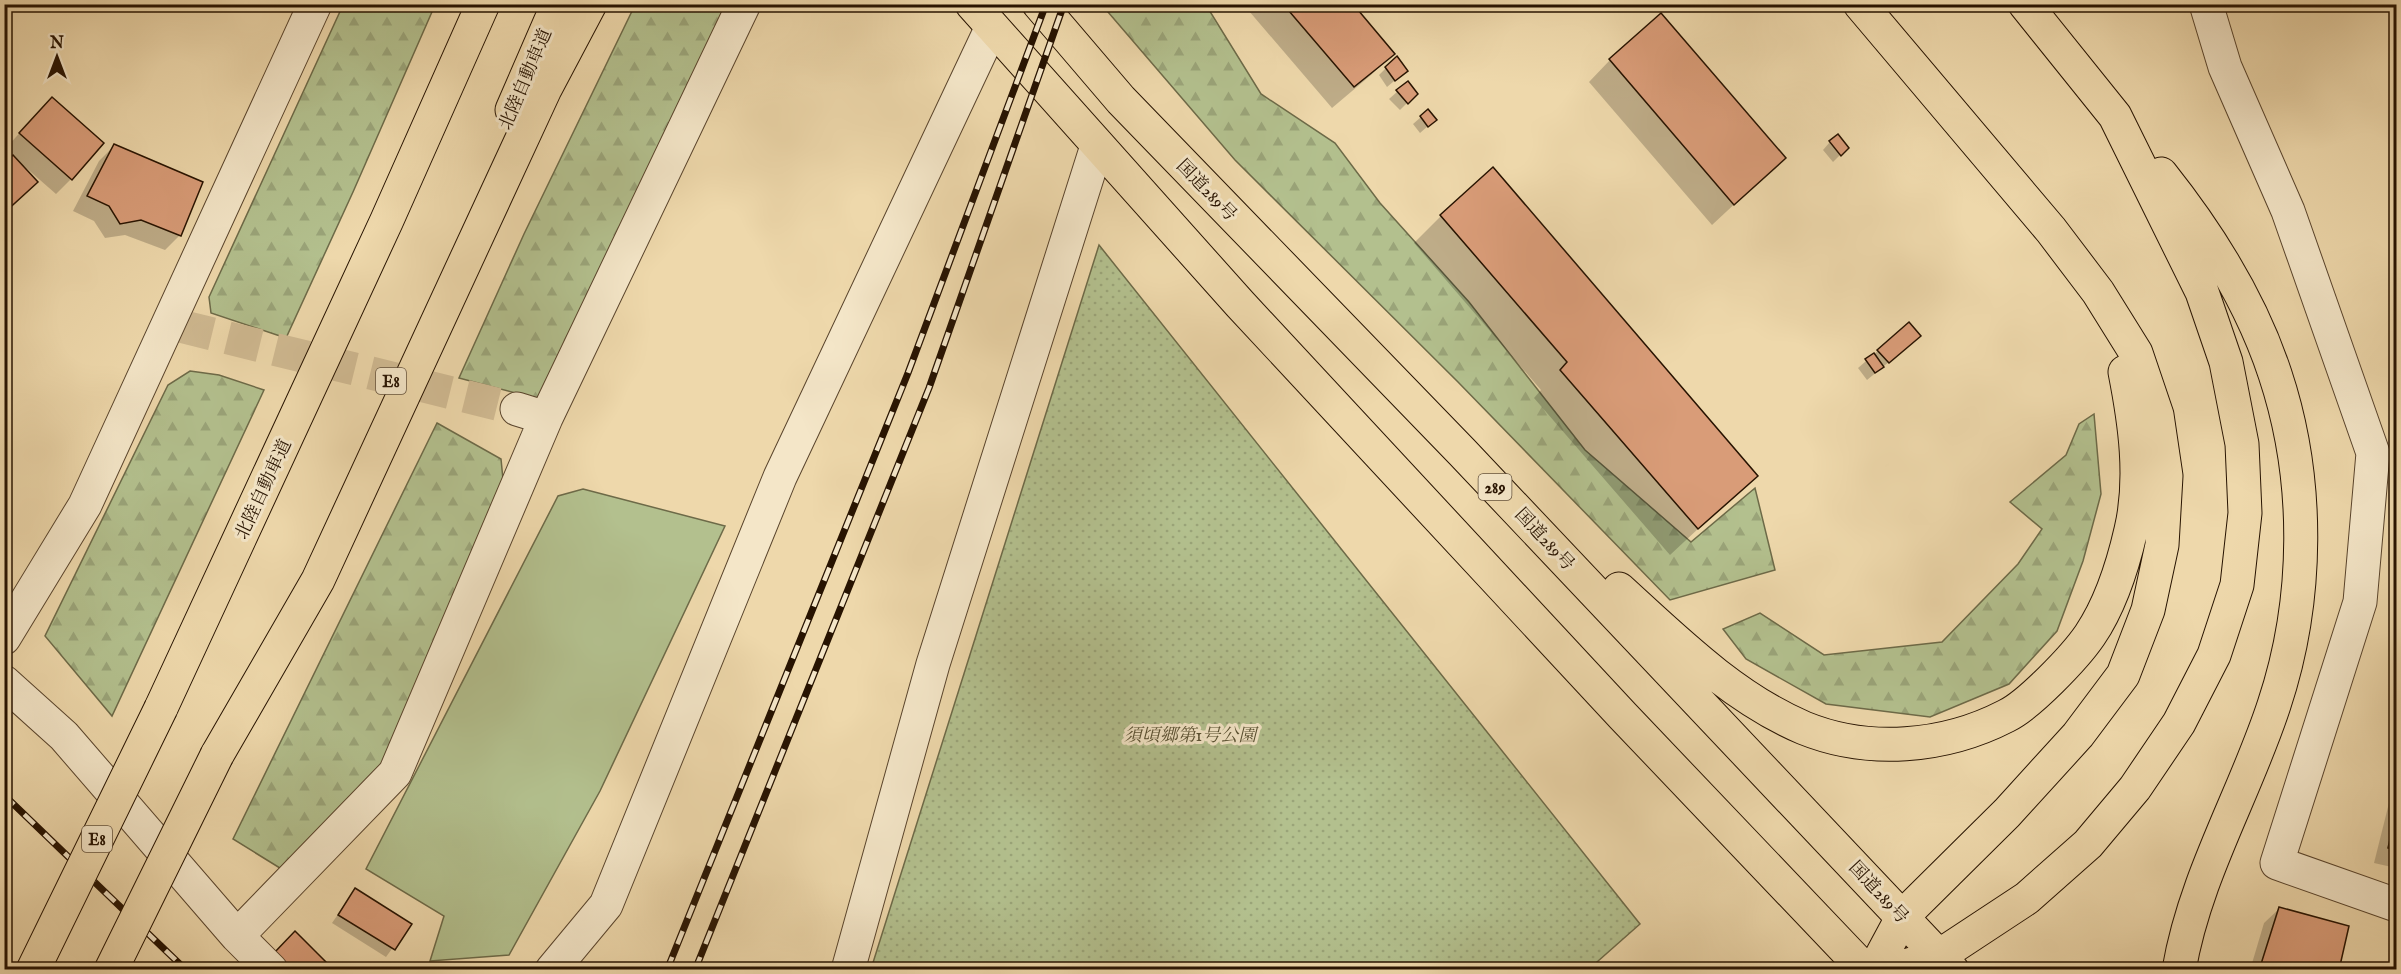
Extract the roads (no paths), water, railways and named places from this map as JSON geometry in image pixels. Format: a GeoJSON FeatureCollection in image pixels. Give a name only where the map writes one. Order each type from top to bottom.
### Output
{"type":"FeatureCollection","features":[{"type":"Feature","properties":{"kind":"highway","name":"北陸自動車道"},"geometry":{"type":"LineString","coordinates":[[33,969],[161,708],[387,220],[483,4]]}},
{"type":"Feature","properties":{"kind":"highway","name":"北陸自動車道"},"geometry":{"type":"LineString","coordinates":[[111,969],[217,755],[450,254],[558,4]]}},
{"type":"Feature","properties":{"kind":"highway"},"geometry":{"type":"LineString","coordinates":[[217,755],[318,579],[545,89],[590,4]]}},
{"type":"Feature","properties":{"kind":"highway","name":"国道289号"},"geometry":{"type":"LineString","coordinates":[[1040,4],[1121,100],[1462,452],[1945,963]]}},
{"type":"Feature","properties":{"kind":"highway"},"geometry":{"type":"LineString","coordinates":[[1860,4],[2051,230],[2098,292],[2136,353],[2157,415],[2166,476],[2162,545],[2148,610],[2123,675],[2078,735],[2007,813],[1903,916],[1874,969]]}},
{"type":"Feature","properties":{"kind":"highway"},"geometry":{"type":"LineString","coordinates":[[2025,4],[2177,194],[2222,259],[2251,316],[2275,374],[2292,443],[2300,508],[2301,573],[2293,633],[2277,694],[2204,880],[2185,935],[2179,969]]}},
{"type":"Feature","properties":{"kind":"highway"},"geometry":{"type":"LineString","coordinates":[[982,16],[1240,304],[1631,724],[1865,969]]}},
{"type":"Feature","properties":{"kind":"highway"},"geometry":{"type":"LineString","coordinates":[[1891,969],[1945,963],[2027,898],[2088,844],[2135,788],[2179,723],[2214,655],[2237,585],[2245,513],[2243,456],[2226,362],[2202,292],[2115,116]]}},
{"type":"Feature","properties":{"kind":"highway"},"geometry":{"type":"LineString","coordinates":[[1462,452],[1669,634],[1756,703],[1804,728],[1852,741],[1905,745],[1958,736],[2008,716],[2053,678],[2090,634],[2115,586],[2132,528],[2137,470],[2133,410],[2121,351],[2098,292]]}},
{"type":"Feature","properties":{"kind":"street"},"geometry":{"type":"LineString","coordinates":[[4,638],[85,505],[174,324],[315,4]]}},
{"type":"Feature","properties":{"kind":"street"},"geometry":{"type":"LineString","coordinates":[[237,936],[394,773],[531,414],[744,4]]}},
{"type":"Feature","properties":{"kind":"street"},"geometry":{"type":"LineString","coordinates":[[2206,4],[2225,67],[2288,211],[2373,453],[2360,602],[2277,863],[2397,905]]}},
{"type":"Feature","properties":{"kind":"street"},"geometry":{"type":"LineString","coordinates":[[552,969],[606,905],[780,477],[982,16]]}},
{"type":"Feature","properties":{"kind":"street"},"geometry":{"type":"LineString","coordinates":[[848,969],[933,664],[1097,146]]}},
{"type":"Feature","properties":{"kind":"street"},"geometry":{"type":"LineString","coordinates":[[4,682],[64,736],[237,936],[271,969]]}},
{"type":"Feature","properties":{"kind":"waterway"},"geometry":{"type":"LineString","coordinates":[[720,4],[725,5]]}},
{"type":"Feature","properties":{"kind":"tunnel"},"geometry":{"type":"LineString","coordinates":[[180,326],[517,409]]}},
{"type":"Feature","properties":{"kind":"railway"},"geometry":{"type":"LineString","coordinates":[[667,970],[908,373],[1046,4]]}},
{"type":"Feature","properties":{"kind":"railway"},"geometry":{"type":"LineString","coordinates":[[695,970],[929,388],[1064,4]]}},
{"type":"Feature","properties":{"kind":"railway"},"geometry":{"type":"LineString","coordinates":[[4,795],[186,970]]}},
{"type":"Feature","properties":{"kind":"park label","name":"須頃郷第1号公園"},"geometry":{"type":"Point","coordinates":[1190,735]}}]}
